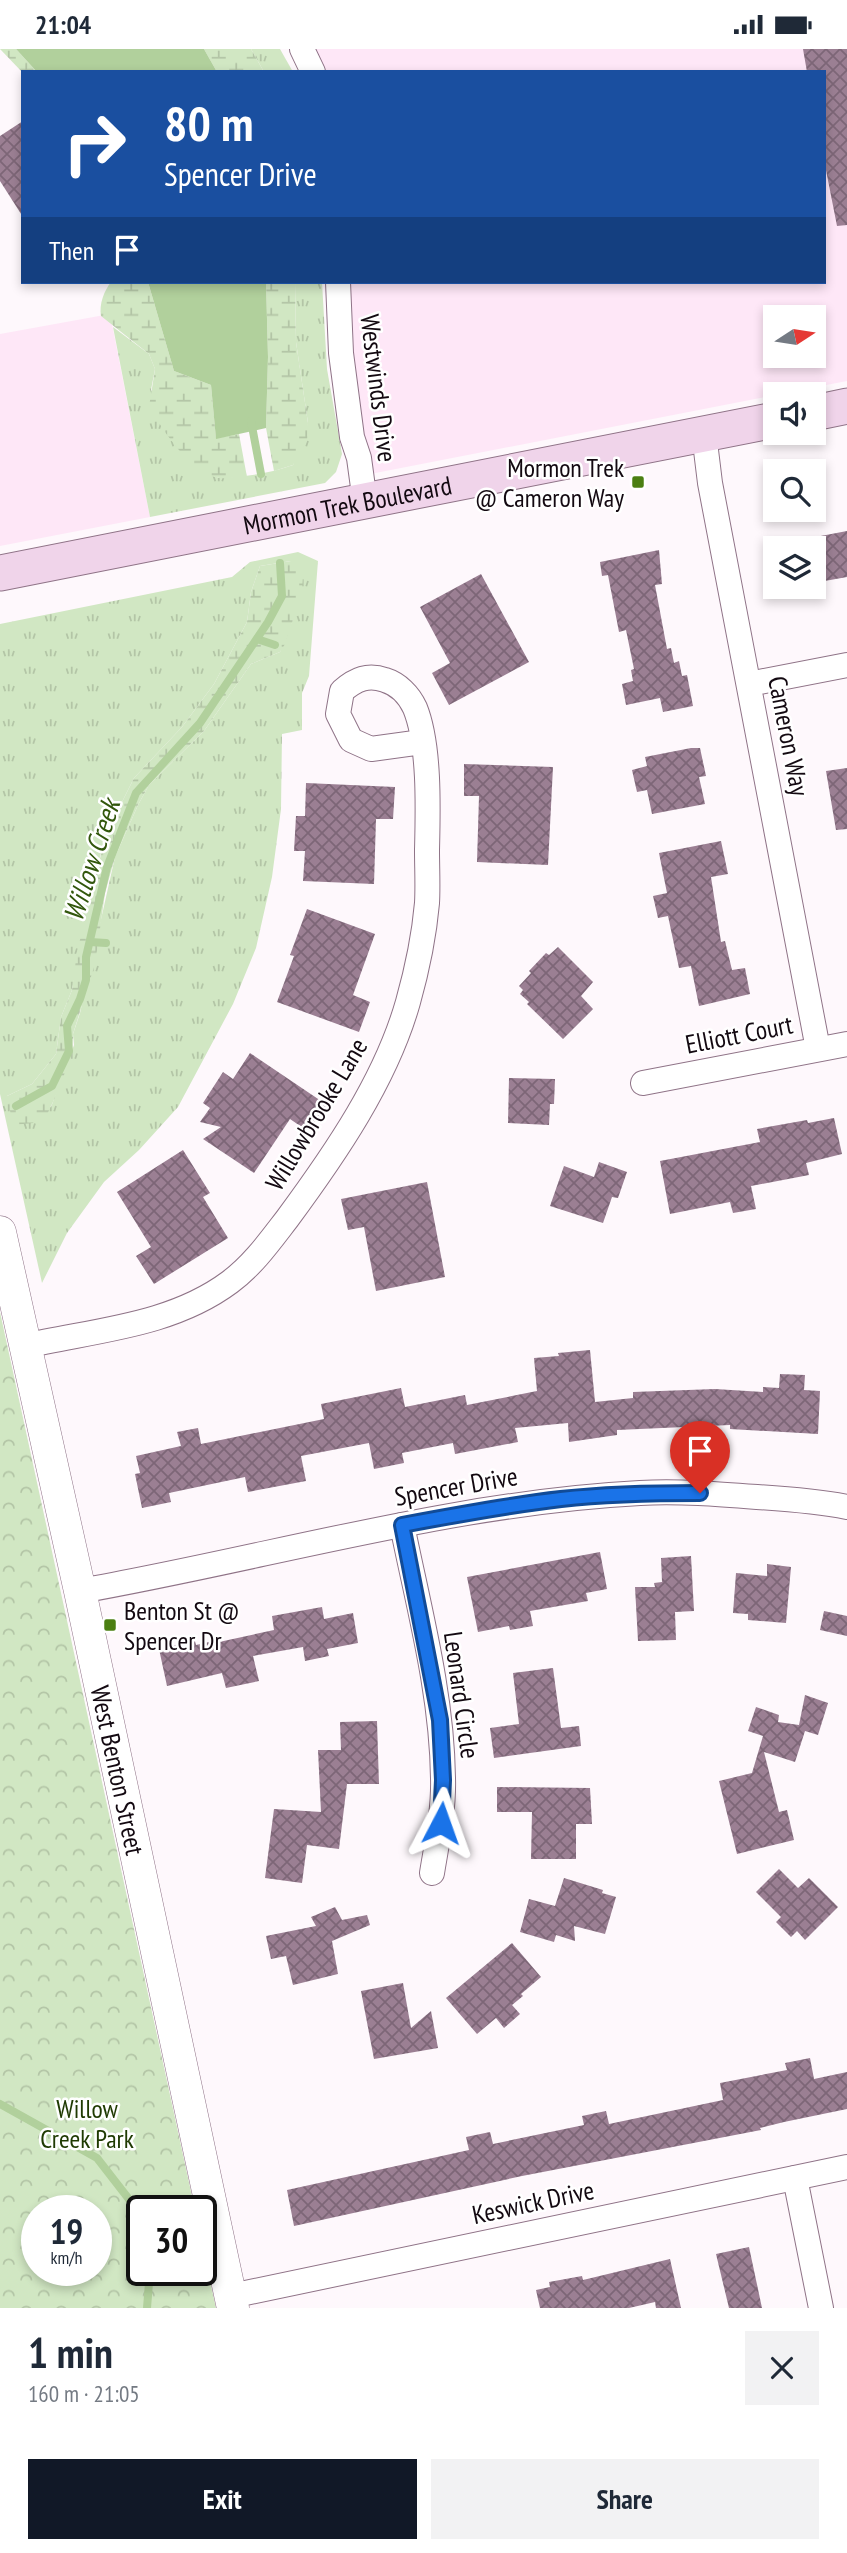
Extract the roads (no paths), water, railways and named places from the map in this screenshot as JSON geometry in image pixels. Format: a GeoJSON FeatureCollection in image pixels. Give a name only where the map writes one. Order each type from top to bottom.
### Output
{"type":"FeatureCollection","features":[{"type":"Feature","properties":{"kind":"main road"},"geometry":{"type":"LineString","coordinates":[[826,410],[847,406]]}},
{"type":"Feature","properties":{"kind":"main road","name":"Mormon Trek Boulevard"},"geometry":{"type":"LineString","coordinates":[[0,573],[763,422]]}},
{"type":"Feature","properties":{"kind":"street"},"geometry":{"type":"LineString","coordinates":[[302,49],[312,70]]}},
{"type":"Feature","properties":{"kind":"street","name":"Westwinds Drive"},"geometry":{"type":"LineString","coordinates":[[338,284],[341,353],[352,437],[359,458],[365,502]]}},
{"type":"Feature","properties":{"kind":"street","name":"Cameron Way"},"geometry":{"type":"LineString","coordinates":[[704,434],[710,483],[818,1049]]}},
{"type":"Feature","properties":{"kind":"street"},"geometry":{"type":"LineString","coordinates":[[749,684],[847,665]]}},
{"type":"Feature","properties":{"kind":"street","name":"Willowbrooke Lane"},"geometry":{"type":"LineString","coordinates":[[25,1346],[161,1318],[198,1302],[231,1281],[260,1254],[303,1196],[374,1083],[407,1005],[419,958],[427,902],[428,801],[422,742]]}},
{"type":"Feature","properties":{"kind":"street","name":"Elliott Court"},"geometry":{"type":"LineString","coordinates":[[643,1083],[847,1044]]}},
{"type":"Feature","properties":{"kind":"street","name":"West Benton Street"},"geometry":{"type":"LineString","coordinates":[[0,1232],[80,1591],[232,2302]]}},
{"type":"Feature","properties":{"kind":"street","name":"Spencer Drive"},"geometry":{"type":"LineString","coordinates":[[80,1591],[402,1525],[505,1506],[563,1499],[643,1493],[700,1493],[821,1502],[847,1507]]}},
{"type":"Feature","properties":{"kind":"street","name":"Leonard Circle"},"geometry":{"type":"LineString","coordinates":[[402,1525],[440,1720],[443,1791],[441,1823],[432,1873]]}},
{"type":"Feature","properties":{"kind":"street","name":"Keswick Drive"},"geometry":{"type":"LineString","coordinates":[[232,2302],[847,2167]]}},
{"type":"Feature","properties":{"kind":"street"},"geometry":{"type":"LineString","coordinates":[[795,2178],[821,2308]]}},
{"type":"Feature","properties":{"kind":"waterway","name":"Willow Creek"},"geometry":{"type":"LineString","coordinates":[[251,421],[261,474]]}},
{"type":"Feature","properties":{"kind":"waterway","name":"Willow Creek"},"geometry":{"type":"LineString","coordinates":[[16,1106],[52,1086],[69,1051],[67,1026],[86,980],[86,957],[107,867],[136,793],[200,723],[268,622],[282,596],[280,563]]}},
{"type":"Feature","properties":{"kind":"waterway"},"geometry":{"type":"LineString","coordinates":[[257,639],[275,645]]}},
{"type":"Feature","properties":{"kind":"waterway"},"geometry":{"type":"LineString","coordinates":[[90,942],[106,943]]}},
{"type":"Feature","properties":{"kind":"waterway"},"geometry":{"type":"LineString","coordinates":[[0,2104],[97,2158],[126,2195]]}},
{"type":"Feature","properties":{"kind":"waterway"},"geometry":{"type":"LineString","coordinates":[[147,2308],[149,2286]]}},
{"type":"Feature","properties":{"kind":"place","name":"Mormon Trek @ Cameron Way"},"geometry":{"type":"Point","coordinates":[638,482]}},
{"type":"Feature","properties":{"kind":"place","name":"Benton St @ Spencer Dr"},"geometry":{"type":"Point","coordinates":[110,1625]}},
{"type":"Feature","properties":{"kind":"park label","name":"Willow Creek Park"},"geometry":{"type":"Point","coordinates":[87,2122]}}]}
